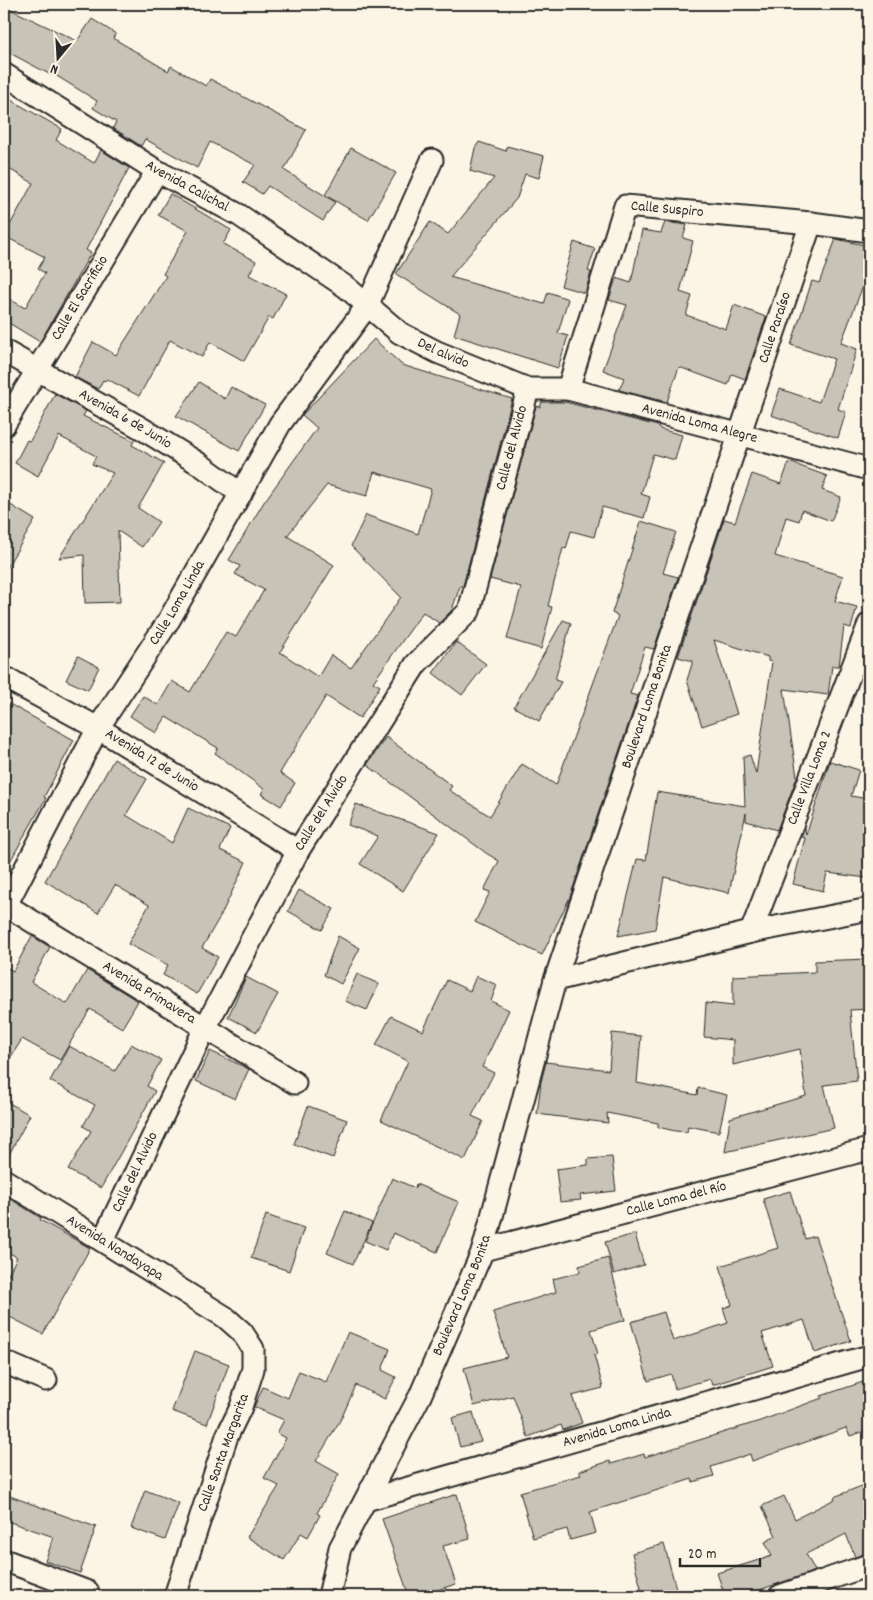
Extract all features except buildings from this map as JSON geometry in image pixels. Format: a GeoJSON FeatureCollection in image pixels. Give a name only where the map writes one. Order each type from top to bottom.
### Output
{"type":"FeatureCollection","features":[{"type":"Feature","properties":{"kind":"street","name":"Avenida Calichal"},"geometry":{"type":"LineString","coordinates":[[4,74],[157,171],[239,215],[346,287],[366,306]]}},
{"type":"Feature","properties":{"kind":"street","name":"Calle Loma Linda"},"geometry":{"type":"LineString","coordinates":[[4,906],[98,728],[169,620],[280,424],[366,306],[432,160]]}},
{"type":"Feature","properties":{"kind":"street","name":"Calle El Sacrificio"},"geometry":{"type":"LineString","coordinates":[[4,425],[157,171]]}},
{"type":"Feature","properties":{"kind":"street","name":"Calle Suspiro"},"geometry":{"type":"LineString","coordinates":[[568,389],[626,206],[812,223],[869,231]]}},
{"type":"Feature","properties":{"kind":"street","name":"Calle Paraíso"},"geometry":{"type":"LineString","coordinates":[[742,434],[812,223]]}},
{"type":"Feature","properties":{"kind":"street","name":"Del alvido"},"geometry":{"type":"LineString","coordinates":[[366,306],[400,333],[437,352],[528,389]]}},
{"type":"Feature","properties":{"kind":"street","name":"Avenida 6 de Junio"},"geometry":{"type":"LineString","coordinates":[[4,351],[36,371],[141,428],[201,465],[241,494]]}},
{"type":"Feature","properties":{"kind":"street","name":"Avenida Loma Alegre"},"geometry":{"type":"LineString","coordinates":[[528,389],[568,389],[869,469]]}},
{"type":"Feature","properties":{"kind":"street","name":"Calle del Alvido"},"geometry":{"type":"LineString","coordinates":[[103,1240],[205,1028],[298,851],[416,664],[469,611],[528,389]]}},
{"type":"Feature","properties":{"kind":"street","name":"Boulevard Loma Bonita"},"geometry":{"type":"LineString","coordinates":[[329,1596],[340,1548],[420,1396],[483,1250],[555,980],[742,434]]}},
{"type":"Feature","properties":{"kind":"street","name":"Calle Villa Loma 2"},"geometry":{"type":"LineString","coordinates":[[751,932],[869,624]]}},
{"type":"Feature","properties":{"kind":"street","name":"Avenida 12 de Junio"},"geometry":{"type":"LineString","coordinates":[[4,677],[98,728],[298,851]]}},
{"type":"Feature","properties":{"kind":"street","name":"Avenida Primavera"},"geometry":{"type":"LineString","coordinates":[[4,906],[295,1083]]}},
{"type":"Feature","properties":{"kind":"street"},"geometry":{"type":"LineString","coordinates":[[555,980],[751,932],[869,909]]}},
{"type":"Feature","properties":{"kind":"street","name":"Calle Loma del Río"},"geometry":{"type":"LineString","coordinates":[[483,1250],[869,1149]]}},
{"type":"Feature","properties":{"kind":"street","name":"Avenida Nandayapa"},"geometry":{"type":"LineString","coordinates":[[4,1180],[103,1240],[225,1318]]}},
{"type":"Feature","properties":{"kind":"street","name":"Calle Santa Margarita"},"geometry":{"type":"LineString","coordinates":[[175,1596],[227,1436],[241,1407],[252,1369],[253,1349],[242,1332],[225,1318]]}},
{"type":"Feature","properties":{"kind":"street","name":"Avenida Loma Linda"},"geometry":{"type":"LineString","coordinates":[[366,1500],[869,1356]]}},
{"type":"Feature","properties":{"kind":"street"},"geometry":{"type":"LineString","coordinates":[[4,1362],[46,1380]]}},
{"type":"Feature","properties":{"kind":"street"},"geometry":{"type":"LineString","coordinates":[[4,1560],[88,1592]]}},
{"type":"Feature","properties":{"kind":"street"},"geometry":{"type":"LineString","coordinates":[[780,1596],[869,1565]]}}]}
